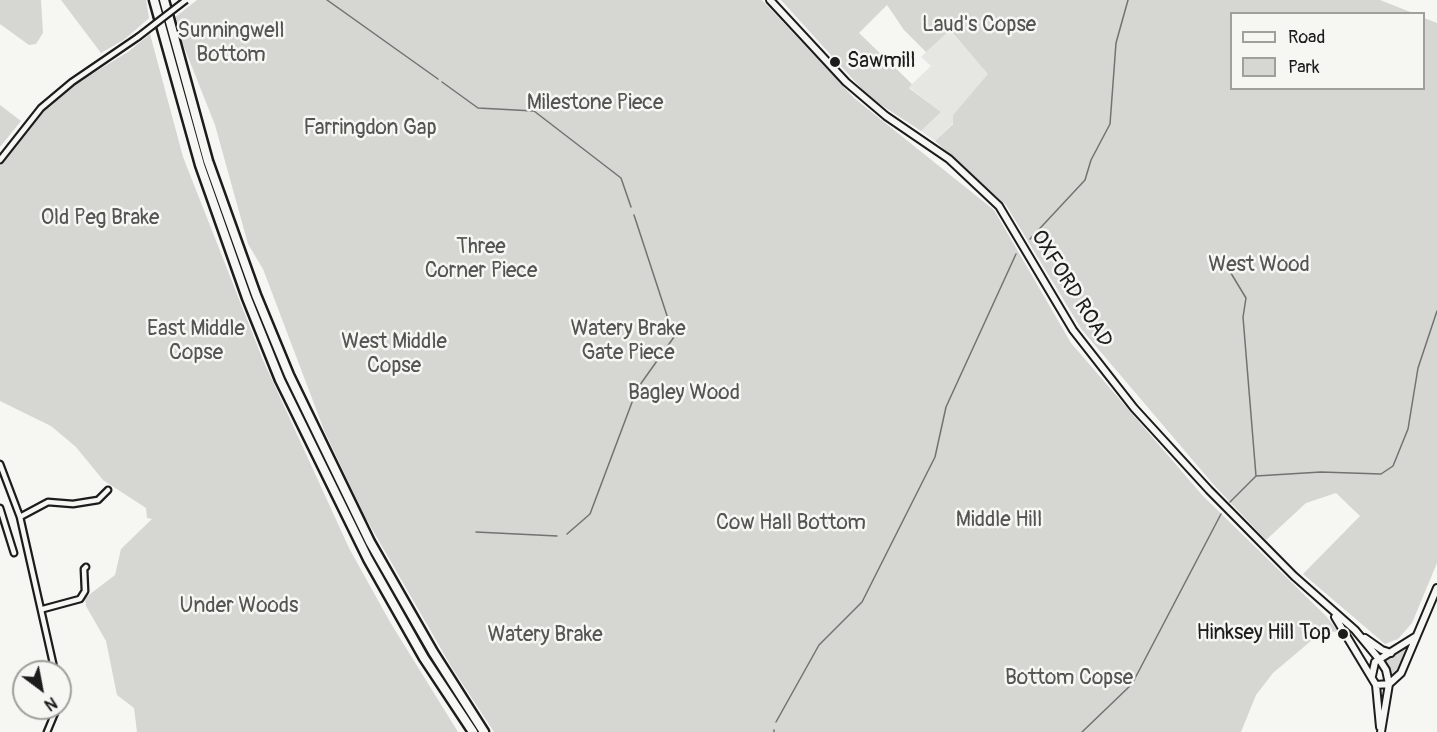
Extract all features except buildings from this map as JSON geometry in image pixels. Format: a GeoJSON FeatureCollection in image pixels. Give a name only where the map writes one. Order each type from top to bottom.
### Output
{"type":"FeatureCollection","features":[{"type":"Feature","properties":{"kind":"highway"},"geometry":{"type":"LineString","coordinates":[[154,0],[200,165],[247,298],[280,380],[368,559],[424,658],[473,732]]}},
{"type":"Feature","properties":{"kind":"highway"},"geometry":{"type":"LineString","coordinates":[[164,0],[208,161],[256,295],[290,375],[370,542],[433,652],[484,732]]}},
{"type":"Feature","properties":{"kind":"street"},"geometry":{"type":"LineString","coordinates":[[0,160],[41,108],[72,82],[138,37],[186,0]]}},
{"type":"Feature","properties":{"kind":"street","name":"OXFORD ROAD"},"geometry":{"type":"LineString","coordinates":[[770,0],[846,82],[886,116],[949,159],[999,206],[1073,330],[1128,400],[1209,490],[1331,611],[1382,650],[1391,653]]}},
{"type":"Feature","properties":{"kind":"street"},"geometry":{"type":"LineString","coordinates":[[0,464],[20,517],[43,609],[53,660]]}},
{"type":"Feature","properties":{"kind":"street"},"geometry":{"type":"LineString","coordinates":[[20,517],[48,502],[73,504],[98,500],[108,490]]}},
{"type":"Feature","properties":{"kind":"street"},"geometry":{"type":"LineString","coordinates":[[0,508],[14,553]]}},
{"type":"Feature","properties":{"kind":"street"},"geometry":{"type":"LineString","coordinates":[[43,609],[80,599],[86,591],[84,569],[86,567]]}},
{"type":"Feature","properties":{"kind":"street"},"geometry":{"type":"LineString","coordinates":[[1376,685],[1389,684],[1398,677],[1437,588]]}},
{"type":"Feature","properties":{"kind":"street","name":"OXFORD ROAD"},"geometry":{"type":"LineString","coordinates":[[1331,611],[1376,685],[1381,732]]}},
{"type":"Feature","properties":{"kind":"street","name":"OXFORD ROAD"},"geometry":{"type":"LineString","coordinates":[[1355,630],[1386,670],[1389,684],[1388,700],[1381,732]]}},
{"type":"Feature","properties":{"kind":"street"},"geometry":{"type":"LineString","coordinates":[[1372,677],[1375,662],[1415,637]]}},
{"type":"Feature","properties":{"kind":"shaded area"},"geometry":{"type":"Polygon","coordinates":[[[949,30],[989,74],[953,115],[953,123],[935,141],[921,131],[941,112],[909,87],[931,66],[921,57],[949,30]]]}},
{"type":"Feature","properties":{"kind":"green space"},"geometry":{"type":"Polygon","coordinates":[[[0,0],[41,0],[43,33],[36,44],[29,45],[0,24],[0,0]]]}},
{"type":"Feature","properties":{"kind":"green space"},"geometry":{"type":"Polygon","coordinates":[[[61,0],[146,0],[149,18],[125,39],[101,53],[61,0]]]}},
{"type":"Feature","properties":{"kind":"green space","name":"Bagley Wood"},"geometry":{"type":"Polygon","coordinates":[[[197,0],[762,0],[854,98],[994,210],[1071,343],[1203,496],[1326,616],[1338,631],[1318,635],[1273,673],[1256,695],[1241,732],[494,732],[452,668],[364,515],[324,430],[263,269],[248,244],[215,125],[173,19],[197,0]]]}},
{"type":"Feature","properties":{"kind":"green space","name":"West Wood"},"geometry":{"type":"Polygon","coordinates":[[[781,0],[1380,0],[1410,12],[1230,12],[1230,90],[1425,90],[1425,18],[1437,23],[1437,563],[1412,623],[1398,639],[1385,644],[1303,574],[1360,516],[1336,493],[1306,503],[1266,540],[1213,484],[1082,330],[1006,205],[935,141],[953,124],[953,115],[988,74],[950,30],[926,52],[904,30],[887,5],[859,33],[912,84],[909,88],[941,112],[921,131],[869,97],[781,0]]]}},
{"type":"Feature","properties":{"kind":"green space"},"geometry":{"type":"Polygon","coordinates":[[[150,34],[183,157],[263,360],[349,548],[390,622],[458,732],[137,732],[134,708],[117,695],[106,641],[86,606],[85,598],[115,575],[121,549],[152,519],[147,518],[146,508],[103,480],[76,447],[51,426],[0,401],[0,166],[43,109],[74,85],[128,52],[150,34]]]}},
{"type":"Feature","properties":{"kind":"green space"},"geometry":{"type":"Polygon","coordinates":[[[0,105],[21,121],[0,147],[0,105]]]}},
{"type":"Feature","properties":{"kind":"green space"},"geometry":{"type":"Polygon","coordinates":[[[1405,648],[1408,649],[1406,655],[1393,677],[1385,659],[1405,648]]]}},
{"type":"Feature","properties":{"kind":"waterway"},"geometry":{"type":"LineString","coordinates":[[327,0],[438,79]]}},
{"type":"Feature","properties":{"kind":"waterway"},"geometry":{"type":"LineString","coordinates":[[1030,239],[1085,180],[1091,160],[1110,124],[1116,43],[1128,0]]}},
{"type":"Feature","properties":{"kind":"waterway"},"geometry":{"type":"LineString","coordinates":[[442,82],[478,108],[534,111],[621,178],[631,207]]}},
{"type":"Feature","properties":{"kind":"waterway"},"geometry":{"type":"LineString","coordinates":[[567,534],[590,514],[637,389],[674,337],[634,215]]}},
{"type":"Feature","properties":{"kind":"waterway"},"geometry":{"type":"LineString","coordinates":[[776,722],[819,645],[862,602],[935,457],[946,407],[1016,254]]}},
{"type":"Feature","properties":{"kind":"waterway"},"geometry":{"type":"LineString","coordinates":[[1226,265],[1246,298],[1243,317],[1256,476],[1230,502]]}},
{"type":"Feature","properties":{"kind":"waterway"},"geometry":{"type":"LineString","coordinates":[[1256,476],[1321,472],[1381,474],[1393,466],[1408,429],[1418,368],[1437,311]]}},
{"type":"Feature","properties":{"kind":"waterway"},"geometry":{"type":"LineString","coordinates":[[1082,732],[1132,684],[1221,514]]}},
{"type":"Feature","properties":{"kind":"waterway"},"geometry":{"type":"LineString","coordinates":[[476,532],[557,536]]}},
{"type":"Feature","properties":{"kind":"place","name":"Sawmill"},"geometry":{"type":"Point","coordinates":[835,62]}},
{"type":"Feature","properties":{"kind":"place","name":"Hinksey Hill Top"},"geometry":{"type":"Point","coordinates":[1343,634]}},
{"type":"Feature","properties":{"kind":"park label","name":"Laud's Copse"},"geometry":{"type":"Point","coordinates":[979,26]}},
{"type":"Feature","properties":{"kind":"park label","name":"Sunningwell Bottom"},"geometry":{"type":"Point","coordinates":[231,44]}},
{"type":"Feature","properties":{"kind":"park label","name":"Milestone Piece"},"geometry":{"type":"Point","coordinates":[595,104]}},
{"type":"Feature","properties":{"kind":"park label","name":"Farringdon Gap"},"geometry":{"type":"Point","coordinates":[370,129]}},
{"type":"Feature","properties":{"kind":"park label","name":"Old Peg Brake"},"geometry":{"type":"Point","coordinates":[100,219]}},
{"type":"Feature","properties":{"kind":"park label","name":"Three Corner Piece"},"geometry":{"type":"Point","coordinates":[481,260]}},
{"type":"Feature","properties":{"kind":"park label","name":"East Middle Copse"},"geometry":{"type":"Point","coordinates":[196,342]}},
{"type":"Feature","properties":{"kind":"park label","name":"Watery Brake Gate Piece"},"geometry":{"type":"Point","coordinates":[628,342]}},
{"type":"Feature","properties":{"kind":"park label","name":"West Middle Copse"},"geometry":{"type":"Point","coordinates":[394,355]}},
{"type":"Feature","properties":{"kind":"park label","name":"Middle Hill"},"geometry":{"type":"Point","coordinates":[999,521]}},
{"type":"Feature","properties":{"kind":"park label","name":"Cow Hall Bottom"},"geometry":{"type":"Point","coordinates":[791,524]}},
{"type":"Feature","properties":{"kind":"park label","name":"Under Woods"},"geometry":{"type":"Point","coordinates":[239,607]}},
{"type":"Feature","properties":{"kind":"park label","name":"Watery Brake"},"geometry":{"type":"Point","coordinates":[545,636]}},
{"type":"Feature","properties":{"kind":"park label","name":"Bottom Copse"},"geometry":{"type":"Point","coordinates":[1069,679]}}]}
